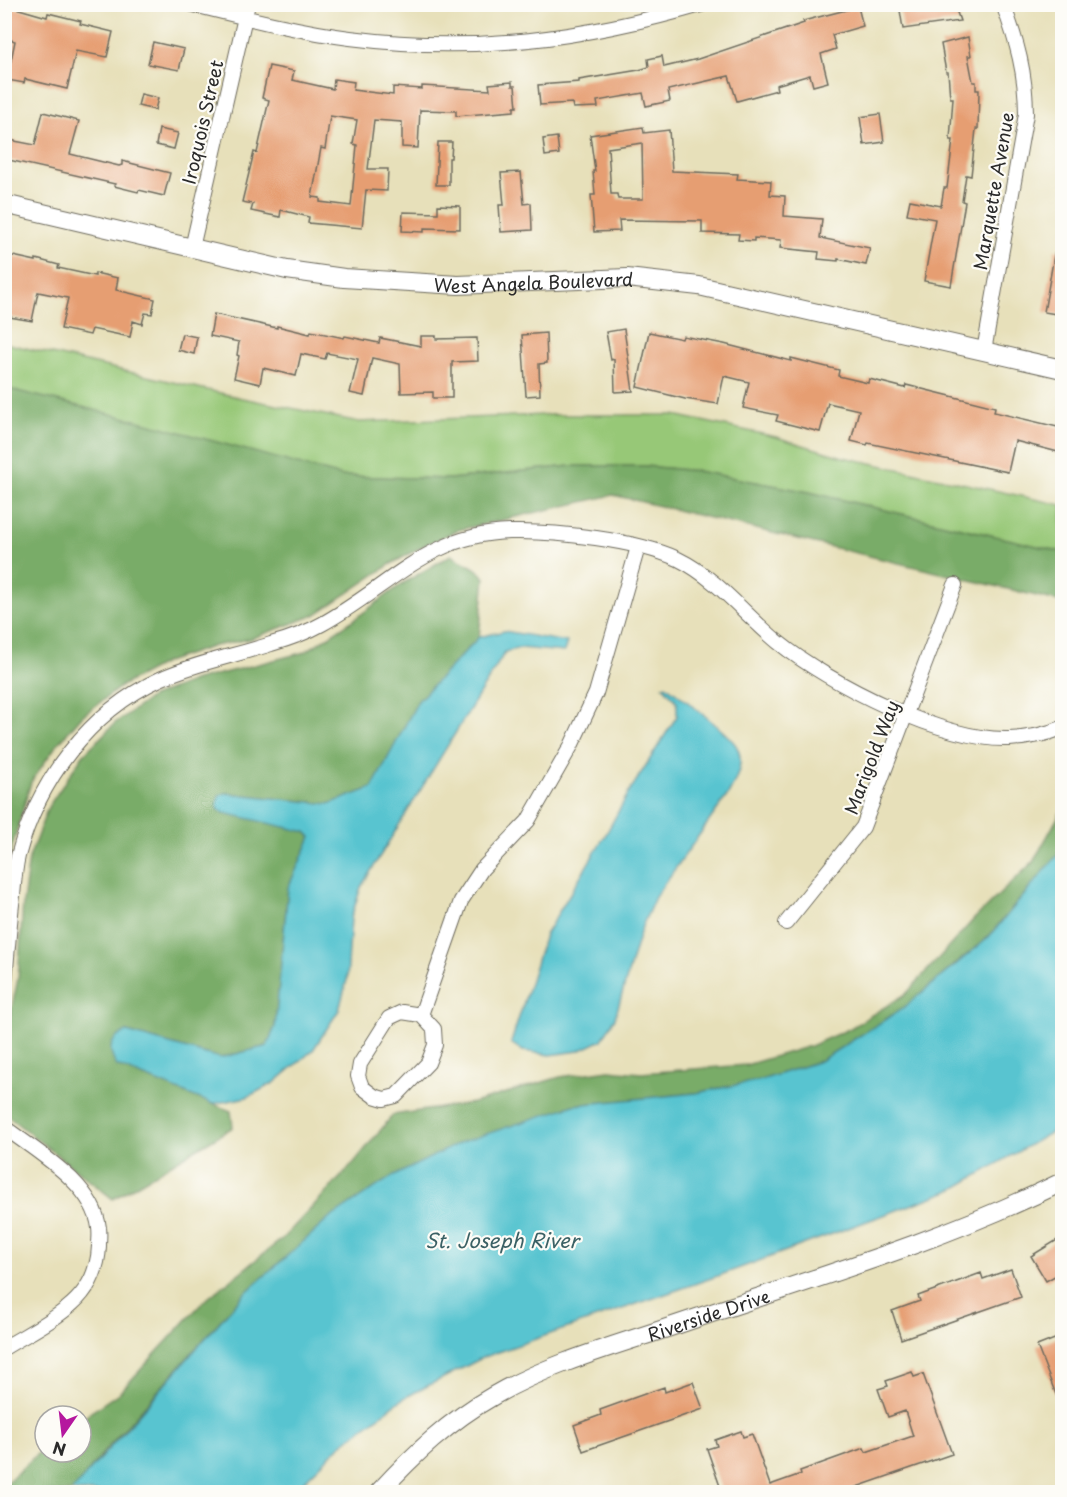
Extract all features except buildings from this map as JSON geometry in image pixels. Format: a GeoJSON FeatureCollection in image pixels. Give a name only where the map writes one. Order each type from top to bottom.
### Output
{"type":"FeatureCollection","features":[{"type":"Feature","properties":{"kind":"street"},"geometry":{"type":"LineString","coordinates":[[190,4],[247,11],[310,32],[351,38],[400,43],[471,45],[515,43],[603,30],[704,4]]}},
{"type":"Feature","properties":{"kind":"street","name":"Marquette Avenue"},"geometry":{"type":"LineString","coordinates":[[984,351],[1026,114],[1022,63],[1003,4]]}},
{"type":"Feature","properties":{"kind":"street","name":"Iroquois Street"},"geometry":{"type":"LineString","coordinates":[[192,248],[247,11]]}},
{"type":"Feature","properties":{"kind":"street","name":"West Angela Boulevard"},"geometry":{"type":"LineString","coordinates":[[4,204],[286,270],[344,278],[458,285],[627,278],[699,286],[1062,369]]}},
{"type":"Feature","properties":{"kind":"street"},"geometry":{"type":"LineString","coordinates":[[4,992],[17,858],[35,808],[46,786],[79,741],[119,704],[142,689],[179,672],[300,635],[341,613],[416,561],[454,542],[490,533],[513,532],[589,537],[663,553],[708,577],[757,624],[817,671],[851,690],[936,725],[974,736],[1007,739],[1042,736],[1062,728]]}},
{"type":"Feature","properties":{"kind":"street"},"geometry":{"type":"LineString","coordinates":[[421,1015],[461,901],[482,869],[528,821],[571,746],[596,693],[638,547]]}},
{"type":"Feature","properties":{"kind":"street","name":"Marigold Way"},"geometry":{"type":"LineString","coordinates":[[786,923],[863,827],[956,585]]}},
{"type":"Feature","properties":{"kind":"street"},"geometry":{"type":"LineString","coordinates":[[402,1012],[421,1015],[434,1029],[435,1045],[428,1063],[396,1096],[384,1099],[374,1096],[362,1087],[358,1076],[360,1064],[389,1018],[402,1012]]}},
{"type":"Feature","properties":{"kind":"street"},"geometry":{"type":"LineString","coordinates":[[4,1127],[77,1184],[92,1207],[99,1227],[99,1255],[88,1287],[66,1309],[4,1348]]}},
{"type":"Feature","properties":{"kind":"street","name":"Riverside Drive"},"geometry":{"type":"LineString","coordinates":[[379,1492],[438,1434],[469,1411],[516,1383],[596,1352],[982,1219],[1062,1182]]}},
{"type":"Feature","properties":{"kind":"green space"},"geometry":{"type":"Polygon","coordinates":[[[4,343],[242,398],[359,422],[546,415],[674,415],[776,437],[843,457],[1062,505],[1062,552],[809,492],[697,471],[645,466],[571,466],[450,479],[342,476],[5,414],[4,343]]]}},
{"type":"Feature","properties":{"kind":"green space"},"geometry":{"type":"Polygon","coordinates":[[[5,388],[147,423],[342,476],[450,479],[571,466],[645,466],[697,471],[809,492],[1062,552],[1062,602],[613,495],[458,530],[391,564],[315,615],[250,639],[214,646],[166,662],[123,685],[82,716],[56,746],[31,782],[5,878],[5,388]]]}},
{"type":"Feature","properties":{"kind":"green space"},"geometry":{"type":"Polygon","coordinates":[[[451,555],[474,568],[485,578],[479,637],[418,701],[372,788],[329,804],[225,793],[306,832],[311,837],[288,888],[275,1027],[267,1046],[220,1058],[127,1032],[117,1066],[231,1111],[233,1127],[113,1199],[5,1114],[5,1038],[18,979],[23,902],[29,858],[48,807],[83,755],[115,723],[152,697],[196,680],[305,652],[402,584],[451,555]]]}},
{"type":"Feature","properties":{"kind":"green space"},"geometry":{"type":"Polygon","coordinates":[[[1062,810],[1062,850],[988,937],[902,1009],[820,1061],[761,1080],[696,1093],[574,1105],[390,1178],[330,1218],[244,1294],[103,1453],[73,1491],[5,1492],[5,1484],[33,1458],[33,1464],[93,1464],[93,1411],[120,1392],[203,1302],[282,1239],[352,1165],[393,1115],[473,1103],[560,1077],[609,1070],[641,1073],[746,1065],[810,1046],[849,1029],[906,994],[974,919],[1033,862],[1062,810]]]}},
{"type":"Feature","properties":{"kind":"water"},"geometry":{"type":"Polygon","coordinates":[[[504,631],[567,642],[564,652],[520,648],[505,652],[361,887],[351,918],[347,980],[339,1010],[313,1050],[274,1083],[247,1097],[213,1104],[117,1066],[111,1050],[113,1041],[127,1032],[220,1058],[267,1046],[275,1027],[288,888],[311,837],[306,832],[224,813],[218,809],[219,796],[225,793],[329,804],[372,788],[418,701],[479,637],[504,631]]]}},
{"type":"Feature","properties":{"kind":"water"},"geometry":{"type":"Polygon","coordinates":[[[666,685],[733,741],[740,759],[737,777],[729,793],[655,897],[641,929],[615,1018],[602,1040],[579,1051],[550,1055],[523,1051],[511,1043],[545,935],[677,716],[677,702],[663,686],[666,685]]]}},
{"type":"Feature","properties":{"kind":"water","name":"St. Joseph River"},"geometry":{"type":"Polygon","coordinates":[[[1062,850],[1062,1126],[954,1189],[729,1272],[484,1357],[404,1398],[343,1443],[306,1479],[297,1492],[71,1492],[244,1294],[330,1218],[390,1178],[459,1143],[574,1105],[696,1093],[761,1080],[820,1061],[902,1009],[988,938],[1062,850]]]}}]}
